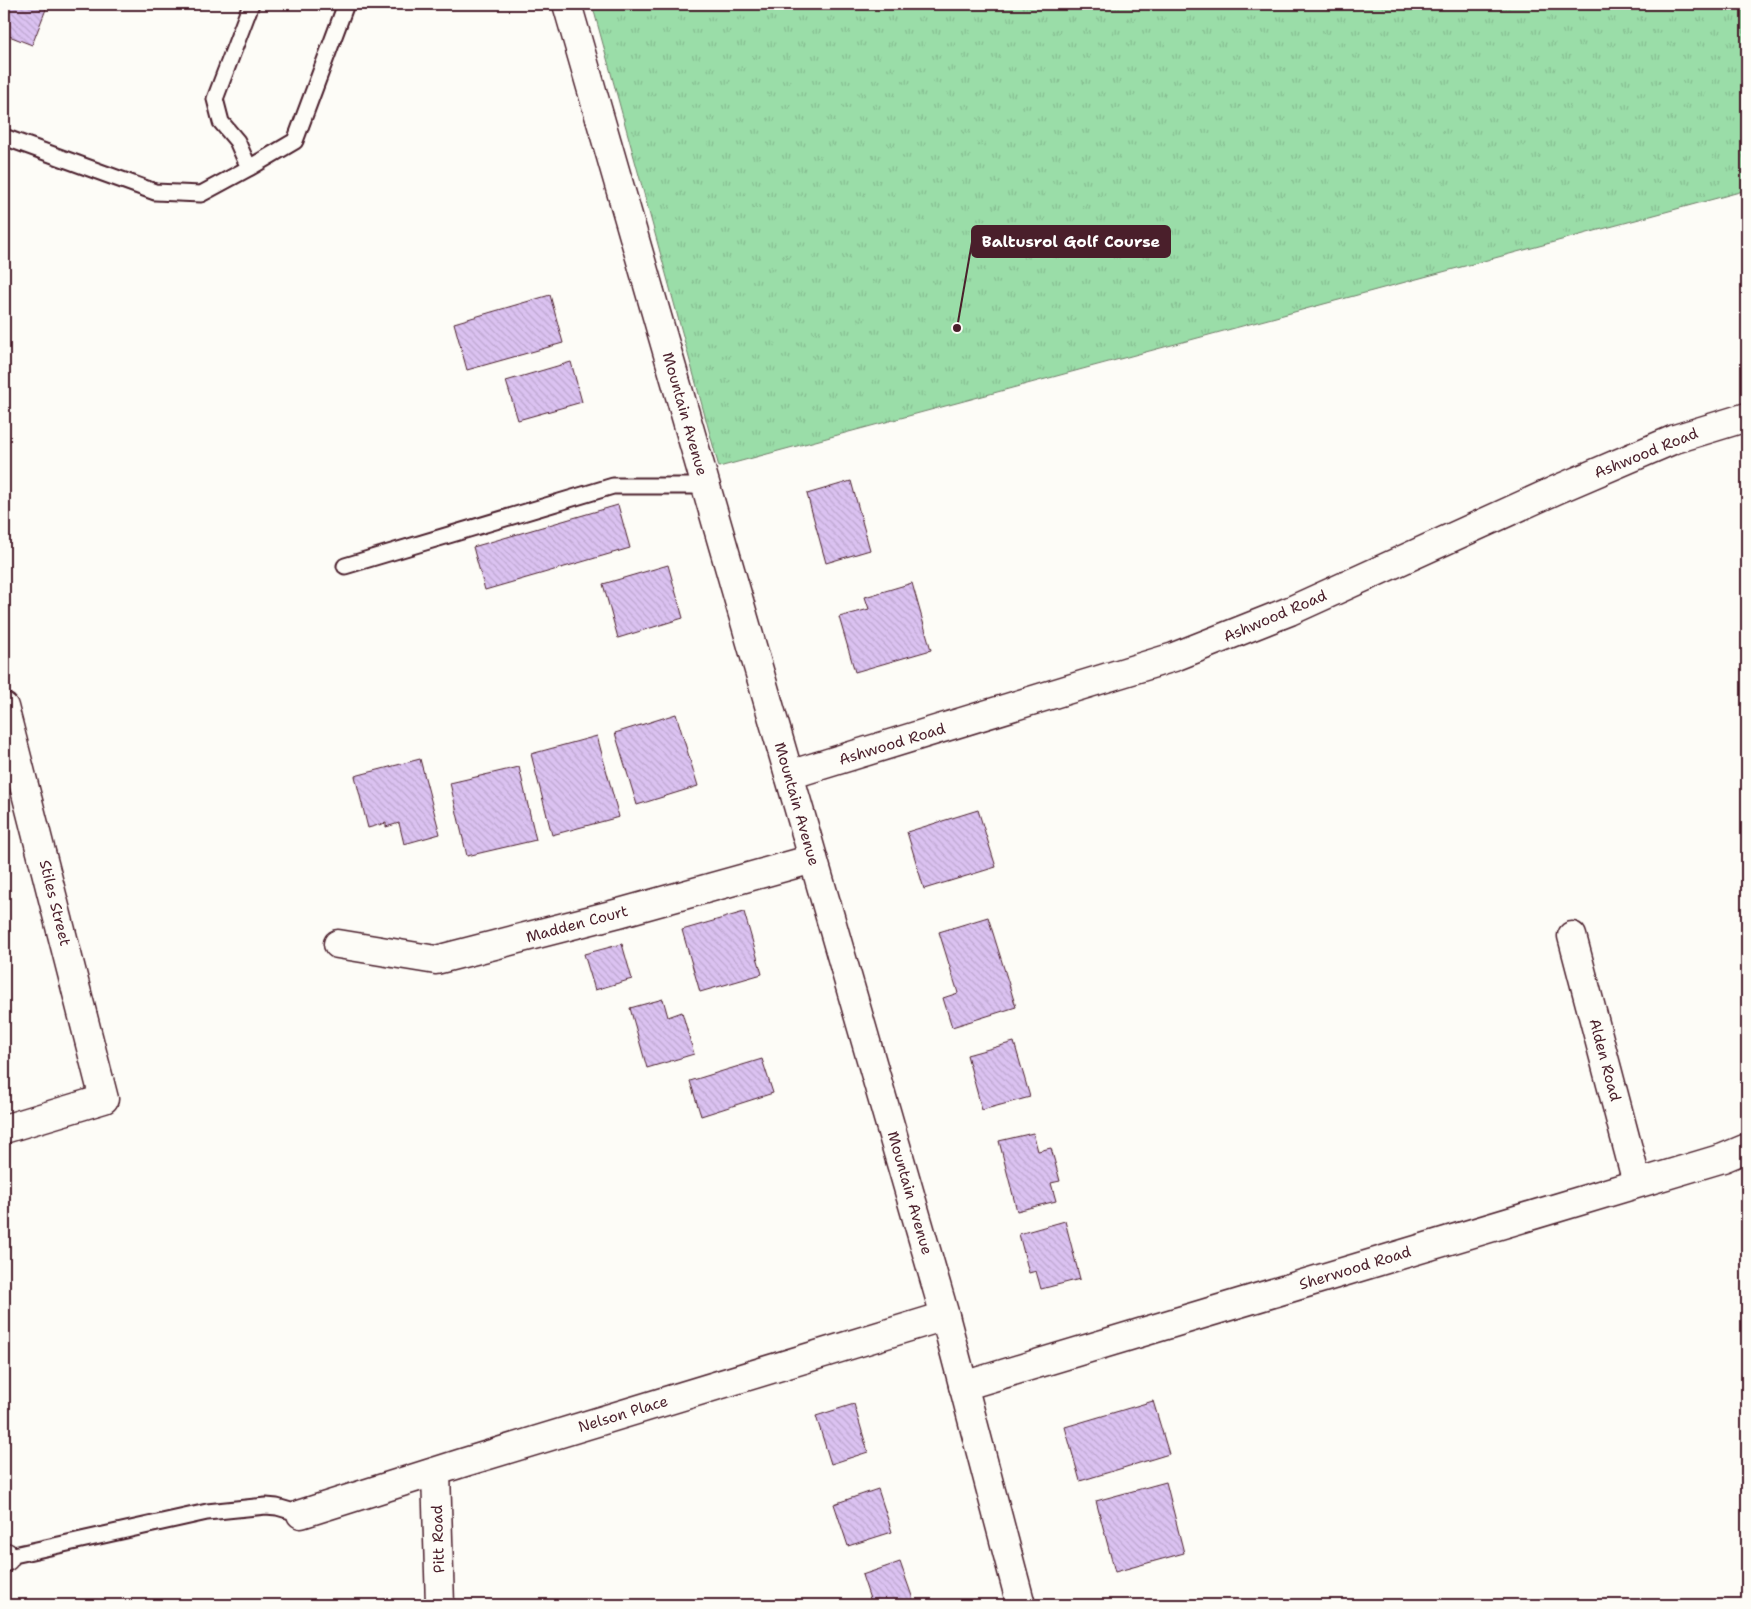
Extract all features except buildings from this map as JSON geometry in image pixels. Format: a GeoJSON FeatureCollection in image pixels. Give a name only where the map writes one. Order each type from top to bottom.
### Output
{"type":"FeatureCollection","features":[{"type":"Feature","properties":{"kind":"street","name":"Mountain Avenue"},"geometry":{"type":"LineString","coordinates":[[567,4],[945,1316],[1021,1605]]}},
{"type":"Feature","properties":{"kind":"street","name":"Ashwood Road"},"geometry":{"type":"LineString","coordinates":[[789,776],[1174,657],[1290,612],[1556,490],[1675,440],[1747,417]]}},
{"type":"Feature","properties":{"kind":"street","name":"Stiles Street"},"geometry":{"type":"LineString","coordinates":[[4,707],[9,747],[104,1099],[4,1129]]}},
{"type":"Feature","properties":{"kind":"street","name":"Madden Court"},"geometry":{"type":"LineString","coordinates":[[338,944],[436,960],[813,860]]}},
{"type":"Feature","properties":{"kind":"street","name":"Alden Road"},"geometry":{"type":"LineString","coordinates":[[1572,936],[1637,1183]]}},
{"type":"Feature","properties":{"kind":"street","name":"Sherwood Road"},"geometry":{"type":"LineString","coordinates":[[963,1386],[1723,1158],[1747,1148]]}},
{"type":"Feature","properties":{"kind":"street","name":"Nelson Place"},"geometry":{"type":"LineString","coordinates":[[301,1514],[945,1316]]}},
{"type":"Feature","properties":{"kind":"street","name":"Pitt Road"},"geometry":{"type":"LineString","coordinates":[[436,1472],[440,1605]]}},
{"type":"Feature","properties":{"kind":"lane"},"geometry":{"type":"LineString","coordinates":[[249,168],[237,141],[221,122],[215,99],[251,4]]}},
{"type":"Feature","properties":{"kind":"lane"},"geometry":{"type":"LineString","coordinates":[[4,137],[155,192],[201,194],[295,141],[346,4]]}},
{"type":"Feature","properties":{"kind":"lane"},"geometry":{"type":"LineString","coordinates":[[345,566],[614,486],[706,486]]}},
{"type":"Feature","properties":{"kind":"lane"},"geometry":{"type":"LineString","coordinates":[[5,1557],[207,1512],[266,1506],[301,1514]]}},
{"type":"Feature","properties":{"kind":"green space"},"geometry":{"type":"Polygon","coordinates":[[[592,4],[1747,4],[1747,190],[719,467],[592,4]]]}},
{"type":"Feature","properties":{"kind":"place","name":"Baltusrol Golf Course"},"geometry":{"type":"Point","coordinates":[957,328]}}]}
